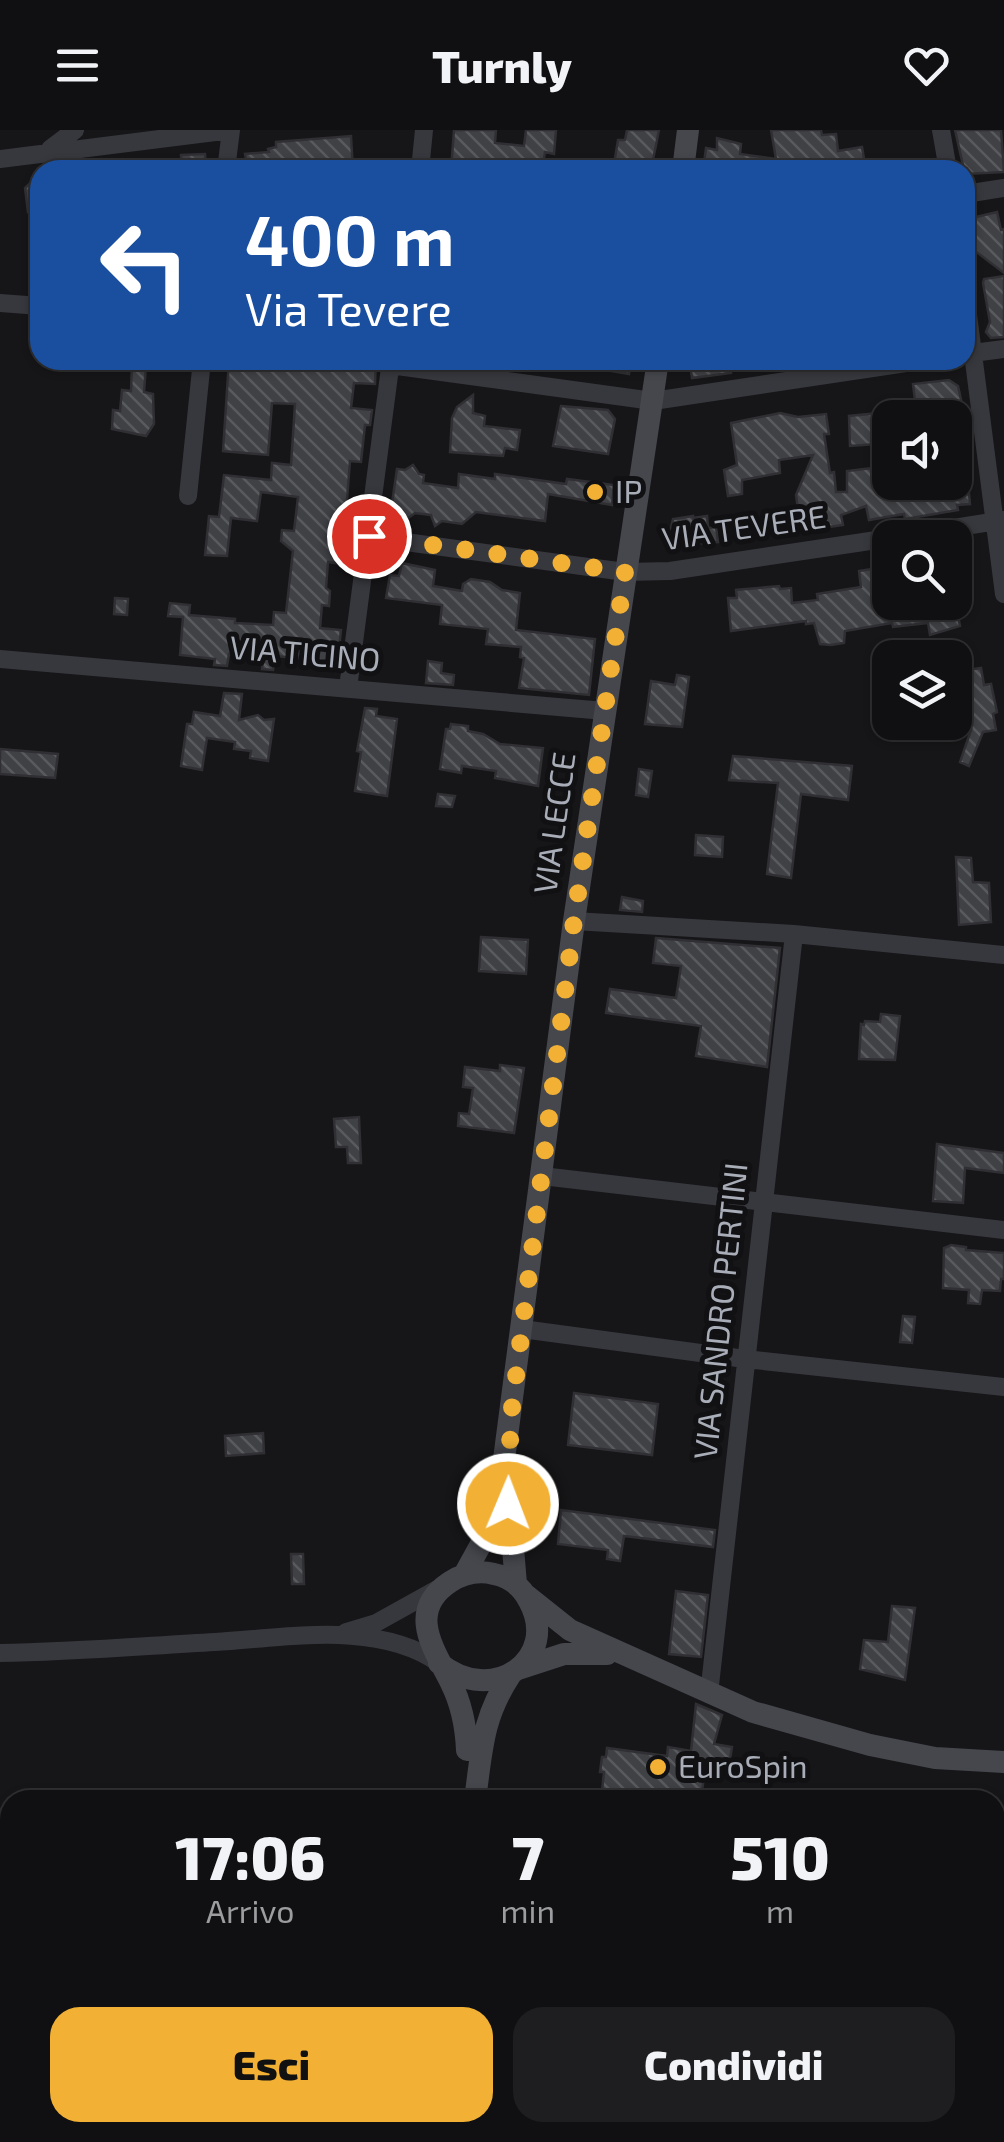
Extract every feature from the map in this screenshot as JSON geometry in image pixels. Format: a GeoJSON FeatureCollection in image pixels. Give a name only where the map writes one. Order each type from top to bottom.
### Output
{"type":"FeatureCollection","features":[{"type":"Feature","properties":{"kind":"street"},"geometry":{"type":"LineString","coordinates":[[45,152],[75,130]]}},
{"type":"Feature","properties":{"kind":"street"},"geometry":{"type":"LineString","coordinates":[[0,159],[231,130],[227,160]]}},
{"type":"Feature","properties":{"kind":"street"},"geometry":{"type":"LineString","coordinates":[[421,160],[424,130]]}},
{"type":"Feature","properties":{"kind":"street"},"geometry":{"type":"LineString","coordinates":[[684,160],[688,130]]}},
{"type":"Feature","properties":{"kind":"street"},"geometry":{"type":"LineString","coordinates":[[941,130],[946,160]]}},
{"type":"Feature","properties":{"kind":"street"},"geometry":{"type":"LineString","coordinates":[[975,192],[1004,188]]}},
{"type":"Feature","properties":{"kind":"street"},"geometry":{"type":"LineString","coordinates":[[0,303],[30,305]]}},
{"type":"Feature","properties":{"kind":"street"},"geometry":{"type":"LineString","coordinates":[[975,353],[1004,349]]}},
{"type":"Feature","properties":{"kind":"street"},"geometry":{"type":"LineString","coordinates":[[188,496],[201,370]]}},
{"type":"Feature","properties":{"kind":"street"},"geometry":{"type":"LineString","coordinates":[[348,688],[390,370]]}},
{"type":"Feature","properties":{"kind":"street"},"geometry":{"type":"LineString","coordinates":[[445,370],[653,401],[859,370]]}},
{"type":"Feature","properties":{"kind":"street","name":"VIA LECCE"},"geometry":{"type":"LineString","coordinates":[[455,1579],[494,1517],[511,1416],[574,921],[657,370]]}},
{"type":"Feature","properties":{"kind":"street"},"geometry":{"type":"LineString","coordinates":[[972,370],[1000,521],[1004,594]]}},
{"type":"Feature","properties":{"kind":"street","name":"VIA TEVERE"},"geometry":{"type":"LineString","coordinates":[[972,525],[1000,521]]}},
{"type":"Feature","properties":{"kind":"street","name":"VIA TEVERE"},"geometry":{"type":"LineString","coordinates":[[369,536],[625,572],[670,571],[872,541]]}},
{"type":"Feature","properties":{"kind":"street","name":"VIA TICINO"},"geometry":{"type":"LineString","coordinates":[[0,659],[604,711]]}},
{"type":"Feature","properties":{"kind":"street"},"geometry":{"type":"LineString","coordinates":[[574,921],[794,934],[1004,955]]}},
{"type":"Feature","properties":{"kind":"street","name":"VIA SANDRO PERTINI"},"geometry":{"type":"LineString","coordinates":[[709,1694],[794,934]]}},
{"type":"Feature","properties":{"kind":"street"},"geometry":{"type":"LineString","coordinates":[[542,1176],[1004,1230]]}},
{"type":"Feature","properties":{"kind":"street"},"geometry":{"type":"LineString","coordinates":[[522,1329],[745,1359],[1004,1386]]}},
{"type":"Feature","properties":{"kind":"street","name":"VIA LECCE"},"geometry":{"type":"LineString","coordinates":[[511,1416],[508,1504],[521,1590]]}},
{"type":"Feature","properties":{"kind":"street"},"geometry":{"type":"LineString","coordinates":[[326,1636],[376,1623],[455,1579],[482,1572],[500,1575],[570,1630],[709,1694],[806,1730],[935,1758],[1004,1762]]}},
{"type":"Feature","properties":{"kind":"street"},"geometry":{"type":"LineString","coordinates":[[455,1579],[435,1596],[426,1630],[430,1648],[460,1708],[468,1750]]}},
{"type":"Feature","properties":{"kind":"street"},"geometry":{"type":"LineString","coordinates":[[462,1790],[478,1709],[535,1641],[534,1610],[521,1590]]}},
{"type":"Feature","properties":{"kind":"street"},"geometry":{"type":"LineString","coordinates":[[0,1653],[326,1636],[386,1641],[425,1653],[468,1681],[485,1682],[539,1660],[582,1652],[646,1666]]}},
{"type":"Feature","properties":{"kind":"street"},"geometry":{"type":"LineString","coordinates":[[476,1790],[484,1727],[510,1674]]}},
{"type":"Feature","properties":{"kind":"building"},"geometry":{"type":"Polygon","coordinates":[[[454,130],[496,130],[495,143],[524,146],[526,130],[556,130],[554,154],[545,152],[544,160],[452,160],[454,130]]]}},
{"type":"Feature","properties":{"kind":"building"},"geometry":{"type":"Polygon","coordinates":[[[627,130],[659,130],[653,160],[615,160],[618,140],[625,140],[627,130]]]}},
{"type":"Feature","properties":{"kind":"building"},"geometry":{"type":"Polygon","coordinates":[[[771,130],[821,130],[822,135],[836,134],[838,151],[862,147],[864,160],[704,160],[706,148],[717,150],[717,138],[741,144],[740,154],[776,159],[771,130]]]}},
{"type":"Feature","properties":{"kind":"building"},"geometry":{"type":"Polygon","coordinates":[[[955,130],[1001,130],[1004,172],[975,173],[975,160],[962,160],[955,130]]]}},
{"type":"Feature","properties":{"kind":"building"},"geometry":{"type":"Polygon","coordinates":[[[351,136],[352,160],[246,160],[245,154],[269,152],[276,142],[351,136]]]}},
{"type":"Feature","properties":{"kind":"building"},"geometry":{"type":"Polygon","coordinates":[[[205,154],[205,160],[181,160],[181,155],[205,154]]]}},
{"type":"Feature","properties":{"kind":"building"},"geometry":{"type":"Polygon","coordinates":[[[30,183],[30,212],[28,212],[25,188],[30,183]]]}},
{"type":"Feature","properties":{"kind":"building"},"geometry":{"type":"Polygon","coordinates":[[[997,212],[1001,230],[1004,229],[1004,273],[975,251],[975,217],[997,212]]]}},
{"type":"Feature","properties":{"kind":"building"},"geometry":{"type":"Polygon","coordinates":[[[1004,276],[1004,337],[991,338],[986,332],[990,322],[983,283],[984,279],[1004,276]]]}},
{"type":"Feature","properties":{"kind":"building"},"geometry":{"type":"Polygon","coordinates":[[[132,370],[146,370],[144,392],[153,394],[154,424],[146,436],[112,429],[113,410],[120,411],[122,390],[131,391],[132,370]]]}},
{"type":"Feature","properties":{"kind":"building"},"geometry":{"type":"Polygon","coordinates":[[[228,370],[376,370],[375,384],[354,383],[351,408],[372,410],[370,425],[365,425],[361,462],[350,461],[342,564],[328,562],[329,606],[322,605],[320,628],[341,630],[337,667],[275,656],[273,670],[262,669],[263,659],[258,657],[229,654],[227,666],[214,665],[215,659],[180,655],[183,617],[168,616],[170,603],[190,605],[189,615],[235,619],[235,623],[273,625],[274,612],[286,613],[293,551],[281,541],[282,530],[294,531],[298,497],[261,492],[257,521],[231,518],[227,556],[205,555],[209,516],[219,517],[224,475],[271,480],[272,463],[291,465],[295,404],[272,403],[268,455],[223,451],[228,370]]]}},
{"type":"Feature","properties":{"kind":"building"},"geometry":{"type":"Polygon","coordinates":[[[691,370],[731,370],[731,373],[692,378],[691,370]]]}},
{"type":"Feature","properties":{"kind":"building"},"geometry":{"type":"Polygon","coordinates":[[[949,380],[958,386],[961,400],[915,400],[913,384],[949,380]]]}},
{"type":"Feature","properties":{"kind":"building"},"geometry":{"type":"Polygon","coordinates":[[[473,395],[473,413],[485,416],[484,426],[520,430],[517,450],[505,448],[503,456],[450,452],[452,418],[457,407],[473,395]]]}},
{"type":"Feature","properties":{"kind":"building"},"geometry":{"type":"Polygon","coordinates":[[[561,406],[608,410],[615,419],[608,454],[553,446],[561,406]]]}},
{"type":"Feature","properties":{"kind":"building"},"geometry":{"type":"Polygon","coordinates":[[[780,413],[798,417],[826,414],[829,434],[824,434],[836,492],[847,492],[847,471],[872,468],[872,500],[970,500],[970,504],[957,505],[958,510],[905,519],[904,514],[869,520],[866,506],[841,515],[843,525],[801,531],[796,495],[813,455],[779,460],[780,473],[742,480],[742,494],[728,496],[724,470],[737,465],[731,423],[780,413]]]}},
{"type":"Feature","properties":{"kind":"building"},"geometry":{"type":"Polygon","coordinates":[[[872,414],[872,444],[850,446],[849,416],[872,414]]]}},
{"type":"Feature","properties":{"kind":"building"},"geometry":{"type":"Polygon","coordinates":[[[413,465],[424,475],[423,483],[458,488],[459,474],[614,485],[612,505],[548,494],[545,521],[476,512],[462,524],[442,521],[435,526],[431,515],[415,513],[403,522],[399,511],[391,510],[397,469],[413,465]]]}},
{"type":"Feature","properties":{"kind":"building"},"geometry":{"type":"Polygon","coordinates":[[[707,516],[708,528],[716,527],[718,542],[672,545],[673,519],[707,516]]]}},
{"type":"Feature","properties":{"kind":"building"},"geometry":{"type":"Polygon","coordinates":[[[402,563],[435,570],[433,586],[462,591],[463,584],[471,579],[520,593],[516,630],[595,639],[589,695],[519,688],[524,658],[520,657],[521,647],[486,644],[488,629],[440,624],[442,605],[386,598],[390,575],[399,576],[402,563]]]}},
{"type":"Feature","properties":{"kind":"building"},"geometry":{"type":"Polygon","coordinates":[[[872,569],[872,620],[959,620],[960,626],[930,635],[928,623],[893,627],[892,623],[845,631],[844,643],[831,645],[820,644],[814,623],[806,621],[731,631],[728,598],[737,598],[736,590],[779,586],[791,588],[792,603],[818,600],[817,594],[861,587],[859,571],[872,569]]]}},
{"type":"Feature","properties":{"kind":"building"},"geometry":{"type":"Polygon","coordinates":[[[115,598],[128,599],[127,615],[114,614],[115,598]]]}},
{"type":"Feature","properties":{"kind":"building"},"geometry":{"type":"Polygon","coordinates":[[[428,661],[442,663],[441,673],[454,675],[453,685],[426,683],[428,661]]]}},
{"type":"Feature","properties":{"kind":"building"},"geometry":{"type":"Polygon","coordinates":[[[981,668],[984,685],[991,684],[996,730],[983,732],[969,766],[960,762],[968,740],[972,740],[972,669],[981,668]]]}},
{"type":"Feature","properties":{"kind":"building"},"geometry":{"type":"Polygon","coordinates":[[[677,675],[689,677],[682,727],[645,724],[651,681],[675,685],[677,675]]]}},
{"type":"Feature","properties":{"kind":"building"},"geometry":{"type":"Polygon","coordinates":[[[224,693],[242,694],[239,720],[258,715],[264,720],[274,719],[268,761],[250,758],[251,751],[234,749],[235,742],[207,738],[202,770],[181,766],[187,724],[192,724],[194,712],[220,716],[224,693]]]}},
{"type":"Feature","properties":{"kind":"building"},"geometry":{"type":"Polygon","coordinates":[[[365,708],[377,709],[376,716],[397,719],[387,796],[355,791],[365,708]]]}},
{"type":"Feature","properties":{"kind":"building"},"geometry":{"type":"Polygon","coordinates":[[[451,724],[468,726],[468,731],[500,744],[543,748],[538,786],[495,778],[496,771],[462,766],[461,773],[440,769],[446,729],[451,724]]]}},
{"type":"Feature","properties":{"kind":"building"},"geometry":{"type":"Polygon","coordinates":[[[0,749],[58,754],[55,778],[0,774],[0,749]]]}},
{"type":"Feature","properties":{"kind":"building"},"geometry":{"type":"Polygon","coordinates":[[[733,756],[852,766],[848,800],[801,794],[791,878],[767,874],[778,783],[729,780],[733,756]]]}},
{"type":"Feature","properties":{"kind":"building"},"geometry":{"type":"Polygon","coordinates":[[[639,769],[652,771],[648,797],[636,795],[639,769]]]}},
{"type":"Feature","properties":{"kind":"building"},"geometry":{"type":"Polygon","coordinates":[[[438,794],[455,796],[452,807],[436,806],[438,794]]]}},
{"type":"Feature","properties":{"kind":"building"},"geometry":{"type":"Polygon","coordinates":[[[696,835],[723,837],[722,857],[695,855],[696,835]]]}},
{"type":"Feature","properties":{"kind":"building"},"geometry":{"type":"Polygon","coordinates":[[[956,857],[971,858],[973,882],[989,883],[991,922],[959,925],[956,857]]]}},
{"type":"Feature","properties":{"kind":"building"},"geometry":{"type":"Polygon","coordinates":[[[622,897],[643,901],[642,912],[620,910],[622,897]]]}},
{"type":"Feature","properties":{"kind":"building"},"geometry":{"type":"Polygon","coordinates":[[[481,937],[528,940],[526,974],[479,971],[481,937]]]}},
{"type":"Feature","properties":{"kind":"building"},"geometry":{"type":"Polygon","coordinates":[[[656,938],[780,948],[767,1067],[696,1056],[701,1026],[606,1013],[610,989],[676,998],[681,966],[653,963],[656,938]]]}},
{"type":"Feature","properties":{"kind":"building"},"geometry":{"type":"Polygon","coordinates":[[[881,1014],[900,1016],[895,1060],[859,1059],[861,1024],[880,1022],[881,1014]]]}},
{"type":"Feature","properties":{"kind":"building"},"geometry":{"type":"Polygon","coordinates":[[[500,1065],[524,1068],[514,1133],[458,1126],[459,1113],[469,1114],[473,1088],[463,1087],[465,1067],[500,1071],[500,1065]]]}},
{"type":"Feature","properties":{"kind":"building"},"geometry":{"type":"Polygon","coordinates":[[[359,1117],[361,1163],[348,1163],[347,1147],[336,1147],[334,1119],[359,1117]]]}},
{"type":"Feature","properties":{"kind":"building"},"geometry":{"type":"Polygon","coordinates":[[[937,1144],[1004,1153],[1004,1173],[965,1168],[963,1203],[933,1201],[937,1144]]]}},
{"type":"Feature","properties":{"kind":"building"},"geometry":{"type":"Polygon","coordinates":[[[951,1245],[1004,1253],[1000,1291],[982,1290],[980,1304],[968,1303],[969,1290],[943,1288],[944,1248],[951,1245]]]}},
{"type":"Feature","properties":{"kind":"building"},"geometry":{"type":"Polygon","coordinates":[[[903,1316],[915,1317],[912,1343],[900,1342],[903,1316]]]}},
{"type":"Feature","properties":{"kind":"building"},"geometry":{"type":"Polygon","coordinates":[[[574,1393],[658,1404],[652,1455],[568,1445],[574,1393]]]}},
{"type":"Feature","properties":{"kind":"building"},"geometry":{"type":"Polygon","coordinates":[[[263,1433],[264,1453],[226,1456],[225,1436],[263,1433]]]}},
{"type":"Feature","properties":{"kind":"building"},"geometry":{"type":"Polygon","coordinates":[[[561,1510],[715,1530],[713,1547],[624,1536],[620,1561],[607,1559],[608,1550],[558,1544],[561,1510]]]}},
{"type":"Feature","properties":{"kind":"building"},"geometry":{"type":"Polygon","coordinates":[[[291,1554],[303,1554],[304,1584],[292,1584],[291,1554]]]}},
{"type":"Feature","properties":{"kind":"building"},"geometry":{"type":"Polygon","coordinates":[[[676,1591],[708,1595],[701,1657],[669,1654],[676,1591]]]}},
{"type":"Feature","properties":{"kind":"building"},"geometry":{"type":"Polygon","coordinates":[[[892,1606],[915,1608],[905,1680],[860,1669],[864,1640],[888,1642],[892,1606]]]}},
{"type":"Feature","properties":{"kind":"building"},"geometry":{"type":"Polygon","coordinates":[[[696,1704],[722,1715],[714,1744],[732,1747],[728,1772],[705,1768],[702,1790],[602,1790],[604,1772],[600,1772],[607,1748],[667,1756],[668,1747],[691,1751],[696,1704]]]}},
{"type":"Feature","properties":{"kind":"place","name":"IP"},"geometry":{"type":"Point","coordinates":[595,492]}},
{"type":"Feature","properties":{"kind":"place","name":"EuroSpin"},"geometry":{"type":"Point","coordinates":[658,1767]}},
{"type":"Feature","properties":{"kind":"route"},"geometry":{"type":"LineString","coordinates":[[369,536],[625,572],[574,921],[511,1416],[508,1504]]}}]}
